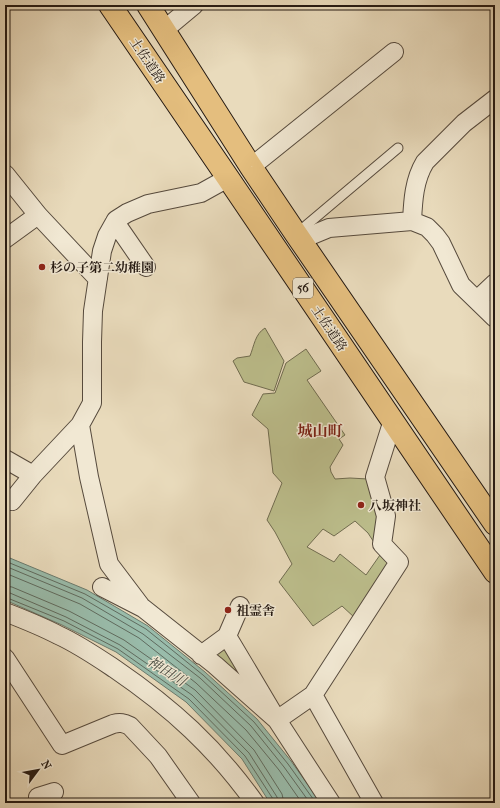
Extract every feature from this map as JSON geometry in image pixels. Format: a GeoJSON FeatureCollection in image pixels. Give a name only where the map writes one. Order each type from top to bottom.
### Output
{"type":"FeatureCollection","features":[{"type":"Feature","properties":{"kind":"highway","name":"土佐道路"},"geometry":{"type":"LineString","coordinates":[[110,5],[495,572]]}},
{"type":"Feature","properties":{"kind":"highway","name":"土佐道路"},"geometry":{"type":"LineString","coordinates":[[148,5],[251,167],[495,524]]}},
{"type":"Feature","properties":{"kind":"street"},"geometry":{"type":"LineString","coordinates":[[164,30],[194,5]]}},
{"type":"Feature","properties":{"kind":"street"},"geometry":{"type":"LineString","coordinates":[[251,167],[394,52]]}},
{"type":"Feature","properties":{"kind":"street"},"geometry":{"type":"LineString","coordinates":[[412,221],[413,197],[421,169],[425,162],[464,124],[495,99]]}},
{"type":"Feature","properties":{"kind":"street"},"geometry":{"type":"LineString","coordinates":[[5,174],[38,215],[98,279]]}},
{"type":"Feature","properties":{"kind":"street"},"geometry":{"type":"LineString","coordinates":[[5,498],[12,501],[33,475],[80,425],[92,403],[93,311],[102,251],[107,236],[115,222],[127,213],[148,204],[201,193],[228,178]]}},
{"type":"Feature","properties":{"kind":"street"},"geometry":{"type":"LineString","coordinates":[[5,239],[38,215]]}},
{"type":"Feature","properties":{"kind":"street"},"geometry":{"type":"LineString","coordinates":[[298,237],[329,228],[412,221],[427,227],[436,235],[441,243],[461,285],[495,318]]}},
{"type":"Feature","properties":{"kind":"street"},"geometry":{"type":"LineString","coordinates":[[115,222],[146,267]]}},
{"type":"Feature","properties":{"kind":"street"},"geometry":{"type":"LineString","coordinates":[[477,300],[495,283]]}},
{"type":"Feature","properties":{"kind":"street"},"geometry":{"type":"LineString","coordinates":[[277,720],[313,695],[399,562],[382,544],[386,516],[375,477],[393,420]]}},
{"type":"Feature","properties":{"kind":"street"},"geometry":{"type":"LineString","coordinates":[[80,425],[89,477],[109,564],[143,608]]}},
{"type":"Feature","properties":{"kind":"street"},"geometry":{"type":"LineString","coordinates":[[5,459],[33,475]]}},
{"type":"Feature","properties":{"kind":"street"},"geometry":{"type":"LineString","coordinates":[[102,587],[143,608],[215,665],[277,720]]}},
{"type":"Feature","properties":{"kind":"street"},"geometry":{"type":"LineString","coordinates":[[202,655],[227,636],[240,606]]}},
{"type":"Feature","properties":{"kind":"street"},"geometry":{"type":"LineString","coordinates":[[5,612],[58,635],[91,653],[152,695],[177,715],[204,740],[255,803]]}},
{"type":"Feature","properties":{"kind":"street"},"geometry":{"type":"LineString","coordinates":[[227,636],[277,720],[331,803]]}},
{"type":"Feature","properties":{"kind":"street"},"geometry":{"type":"LineString","coordinates":[[5,658],[62,745],[119,722],[126,724],[130,726],[158,756],[191,803]]}},
{"type":"Feature","properties":{"kind":"street"},"geometry":{"type":"LineString","coordinates":[[313,695],[374,803]]}},
{"type":"Feature","properties":{"kind":"lane"},"geometry":{"type":"LineString","coordinates":[[298,237],[398,148]]}},
{"type":"Feature","properties":{"kind":"green space"},"geometry":{"type":"Polygon","coordinates":[[[265,328],[284,361],[274,391],[244,382],[233,361],[237,358],[250,356],[255,340],[265,328]]]}},
{"type":"Feature","properties":{"kind":"green space"},"geometry":{"type":"Polygon","coordinates":[[[306,349],[321,371],[307,380],[345,435],[339,439],[343,445],[330,467],[331,472],[335,479],[368,479],[382,515],[377,547],[368,533],[355,521],[334,536],[323,529],[307,547],[334,562],[340,554],[366,575],[380,555],[391,562],[355,618],[342,606],[313,626],[279,582],[292,564],[267,520],[282,483],[273,473],[268,429],[252,415],[263,394],[275,393],[286,363],[306,349]]]}},
{"type":"Feature","properties":{"kind":"green space"},"geometry":{"type":"Polygon","coordinates":[[[219,647],[230,649],[261,701],[209,655],[219,647]]]}},
{"type":"Feature","properties":{"kind":"water","name":"神田川"},"geometry":{"type":"Polygon","coordinates":[[[5,556],[87,590],[148,626],[205,672],[257,719],[291,761],[321,803],[270,803],[242,759],[186,702],[116,652],[62,625],[5,600],[5,556]]]}},
{"type":"Feature","properties":{"kind":"place","name":"杉の子第二幼稚園"},"geometry":{"type":"Point","coordinates":[42,267]}},
{"type":"Feature","properties":{"kind":"place","name":"八坂神社"},"geometry":{"type":"Point","coordinates":[361,505]}},
{"type":"Feature","properties":{"kind":"place","name":"祖霊舎"},"geometry":{"type":"Point","coordinates":[228,610]}},
{"type":"Feature","properties":{"kind":"district","name":"城山町"},"geometry":{"type":"Point","coordinates":[320,431]}}]}
